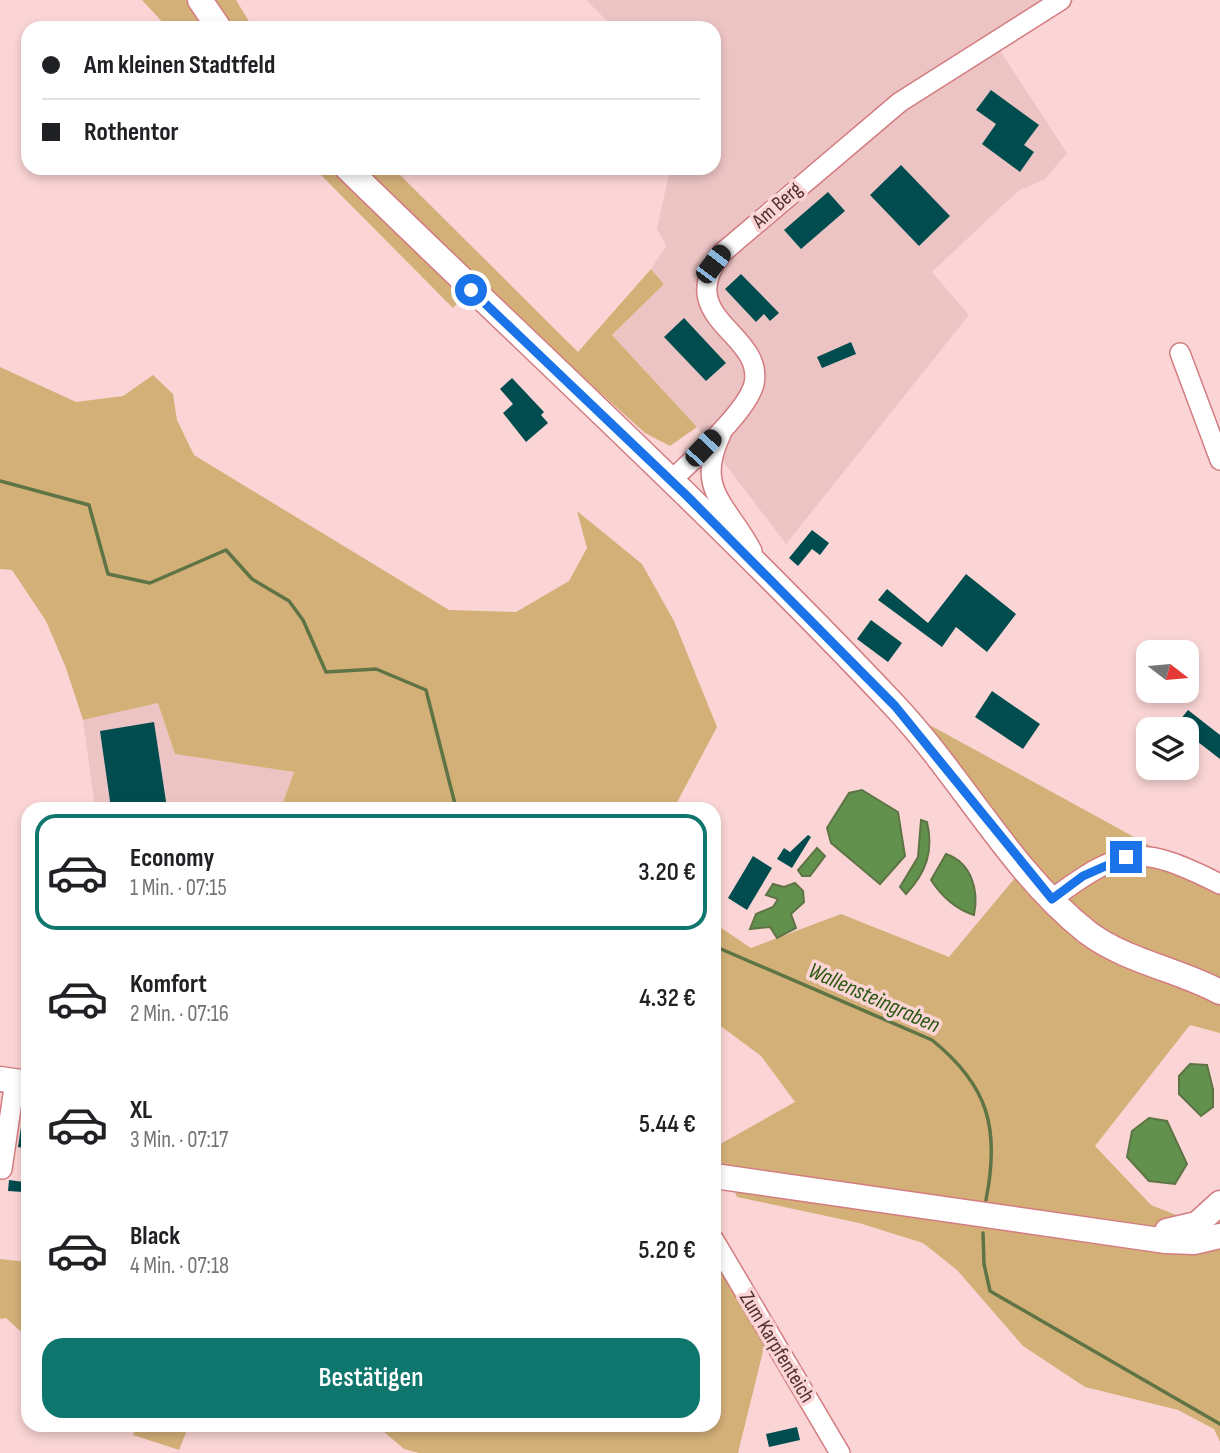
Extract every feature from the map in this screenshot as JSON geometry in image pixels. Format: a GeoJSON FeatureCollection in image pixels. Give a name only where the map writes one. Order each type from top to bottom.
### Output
{"type":"FeatureCollection","features":[{"type":"Feature","properties":{"kind":"main road"},"geometry":{"type":"LineString","coordinates":[[200,0],[214,21]]}},
{"type":"Feature","properties":{"kind":"main road"},"geometry":{"type":"LineString","coordinates":[[354,175],[671,481],[895,706],[1052,899],[1088,933],[1146,963],[1220,992]]}},
{"type":"Feature","properties":{"kind":"main road"},"geometry":{"type":"LineString","coordinates":[[1146,963],[1161,978],[1203,995],[1220,1008]]}},
{"type":"Feature","properties":{"kind":"main road"},"geometry":{"type":"LineString","coordinates":[[721,1177],[1134,1237],[1194,1242],[1220,1236]]}},
{"type":"Feature","properties":{"kind":"main road"},"geometry":{"type":"LineString","coordinates":[[1134,1237],[1151,1231],[1190,1228],[1208,1217],[1220,1203]]}},
{"type":"Feature","properties":{"kind":"street","name":"Am Berg"},"geometry":{"type":"LineString","coordinates":[[671,481],[727,424],[748,398],[754,373],[748,355],[719,321],[707,299],[708,275],[722,253],[892,108],[1060,0]]}},
{"type":"Feature","properties":{"kind":"street"},"geometry":{"type":"LineString","coordinates":[[1180,353],[1220,460]]}},
{"type":"Feature","properties":{"kind":"street"},"geometry":{"type":"LineString","coordinates":[[727,424],[713,453],[710,480],[721,507],[745,537],[756,565]]}},
{"type":"Feature","properties":{"kind":"street"},"geometry":{"type":"LineString","coordinates":[[1052,899],[1083,876],[1115,860],[1138,856],[1175,861],[1220,884]]}},
{"type":"Feature","properties":{"kind":"street"},"geometry":{"type":"LineString","coordinates":[[2,1168],[14,1081]]}},
{"type":"Feature","properties":{"kind":"street","name":"Zum Karpfenteich"},"geometry":{"type":"LineString","coordinates":[[721,1252],[840,1453]]}},
{"type":"Feature","properties":{"kind":"shaded area"},"geometry":{"type":"Polygon","coordinates":[[[142,0],[196,0],[210,21],[162,21],[142,0]]]}},
{"type":"Feature","properties":{"kind":"shaded area"},"geometry":{"type":"Polygon","coordinates":[[[212,0],[236,0],[249,21],[227,21],[212,0]]]}},
{"type":"Feature","properties":{"kind":"shaded area"},"geometry":{"type":"Polygon","coordinates":[[[586,0],[1075,0],[999,49],[1067,153],[1045,179],[1018,191],[932,272],[969,315],[786,544],[697,427],[612,335],[664,284],[651,269],[666,246],[657,229],[669,175],[721,175],[721,21],[607,21],[586,0]]]}},
{"type":"Feature","properties":{"kind":"shaded area"},"geometry":{"type":"Polygon","coordinates":[[[321,175],[350,175],[467,293],[453,308],[321,175]]]}},
{"type":"Feature","properties":{"kind":"shaded area"},"geometry":{"type":"Polygon","coordinates":[[[368,175],[400,175],[578,352],[651,269],[664,284],[612,335],[697,427],[670,446],[645,433],[505,307],[368,175]]]}},
{"type":"Feature","properties":{"kind":"shaded area"},"geometry":{"type":"Polygon","coordinates":[[[0,367],[76,402],[123,396],[153,375],[173,394],[177,420],[194,455],[449,610],[516,612],[569,581],[587,548],[577,511],[642,564],[674,621],[717,727],[677,802],[283,802],[294,772],[175,754],[158,703],[83,720],[66,668],[46,621],[12,570],[0,569],[0,367]]]}},
{"type":"Feature","properties":{"kind":"shaded area"},"geometry":{"type":"Polygon","coordinates":[[[158,703],[175,754],[294,772],[283,802],[94,802],[83,720],[158,703]]]}},
{"type":"Feature","properties":{"kind":"shaded area"},"geometry":{"type":"Polygon","coordinates":[[[895,706],[1220,884],[1220,1033],[1190,1025],[1095,1146],[1151,1205],[1199,1224],[1220,1203],[1220,1442],[1214,1429],[1178,1410],[1085,1387],[1023,1346],[957,1270],[923,1243],[859,1223],[737,1197],[721,1161],[721,1144],[795,1102],[761,1056],[721,1026],[721,928],[751,948],[841,914],[949,957],[1024,867],[895,706]]]}},
{"type":"Feature","properties":{"kind":"shaded area"},"geometry":{"type":"Polygon","coordinates":[[[862,790],[898,812],[905,856],[880,884],[831,843],[827,828],[849,793],[862,790]]]}},
{"type":"Feature","properties":{"kind":"shaded area"},"geometry":{"type":"Polygon","coordinates":[[[921,820],[927,822],[929,852],[919,878],[906,894],[900,887],[918,857],[921,820]]]}},
{"type":"Feature","properties":{"kind":"shaded area"},"geometry":{"type":"Polygon","coordinates":[[[817,848],[825,856],[810,876],[802,876],[798,870],[817,848]]]}},
{"type":"Feature","properties":{"kind":"shaded area"},"geometry":{"type":"Polygon","coordinates":[[[946,854],[962,864],[972,879],[974,915],[950,902],[931,880],[946,854]]]}},
{"type":"Feature","properties":{"kind":"shaded area"},"geometry":{"type":"Polygon","coordinates":[[[795,883],[803,891],[804,902],[791,914],[796,928],[777,938],[770,927],[750,929],[756,914],[773,907],[778,899],[766,895],[773,884],[784,887],[795,883]]]}},
{"type":"Feature","properties":{"kind":"shaded area"},"geometry":{"type":"Polygon","coordinates":[[[1190,1064],[1207,1065],[1213,1089],[1213,1107],[1201,1116],[1179,1094],[1179,1076],[1190,1064]]]}},
{"type":"Feature","properties":{"kind":"shaded area"},"geometry":{"type":"Polygon","coordinates":[[[1149,1118],[1167,1121],[1187,1164],[1175,1184],[1149,1181],[1127,1157],[1132,1131],[1149,1118]]]}},
{"type":"Feature","properties":{"kind":"shaded area"},"geometry":{"type":"Polygon","coordinates":[[[721,1252],[768,1331],[738,1453],[419,1453],[404,1449],[384,1432],[721,1432],[721,1252]]]}},
{"type":"Feature","properties":{"kind":"shaded area"},"geometry":{"type":"Polygon","coordinates":[[[0,1259],[21,1261],[21,1332],[6,1318],[0,1319],[0,1259]]]}},
{"type":"Feature","properties":{"kind":"shaded area"},"geometry":{"type":"Polygon","coordinates":[[[134,1432],[186,1432],[179,1450],[133,1435],[134,1432]]]}},
{"type":"Feature","properties":{"kind":"building"},"geometry":{"type":"Polygon","coordinates":[[[991,90],[1039,125],[1024,145],[1034,152],[1020,172],[982,144],[996,124],[976,110],[991,90]]]}},
{"type":"Feature","properties":{"kind":"building"},"geometry":{"type":"Polygon","coordinates":[[[901,165],[950,216],[919,246],[870,195],[901,165]]]}},
{"type":"Feature","properties":{"kind":"building"},"geometry":{"type":"Polygon","coordinates":[[[828,192],[845,211],[801,249],[784,230],[828,192]]]}},
{"type":"Feature","properties":{"kind":"building"},"geometry":{"type":"Polygon","coordinates":[[[741,274],[779,313],[770,321],[764,314],[756,322],[725,289],[741,274]]]}},
{"type":"Feature","properties":{"kind":"building"},"geometry":{"type":"Polygon","coordinates":[[[684,318],[726,363],[706,381],[664,337],[684,318]]]}},
{"type":"Feature","properties":{"kind":"building"},"geometry":{"type":"Polygon","coordinates":[[[851,342],[856,354],[822,368],[817,357],[851,342]]]}},
{"type":"Feature","properties":{"kind":"building"},"geometry":{"type":"Polygon","coordinates":[[[512,378],[544,412],[541,415],[548,423],[526,442],[503,413],[513,404],[500,389],[512,378]]]}},
{"type":"Feature","properties":{"kind":"building"},"geometry":{"type":"Polygon","coordinates":[[[812,530],[829,543],[820,555],[812,549],[798,566],[789,558],[812,530]]]}},
{"type":"Feature","properties":{"kind":"building"},"geometry":{"type":"Polygon","coordinates":[[[966,574],[1016,614],[987,652],[956,627],[942,647],[878,600],[887,589],[928,623],[966,574]]]}},
{"type":"Feature","properties":{"kind":"building"},"geometry":{"type":"Polygon","coordinates":[[[871,620],[902,643],[888,662],[857,639],[871,620]]]}},
{"type":"Feature","properties":{"kind":"building"},"geometry":{"type":"Polygon","coordinates":[[[992,691],[1040,724],[1023,749],[975,717],[992,691]]]}},
{"type":"Feature","properties":{"kind":"building"},"geometry":{"type":"Polygon","coordinates":[[[1188,710],[1197,717],[1182,717],[1188,710]]]}},
{"type":"Feature","properties":{"kind":"building"},"geometry":{"type":"Polygon","coordinates":[[[1199,719],[1220,735],[1220,759],[1199,743],[1199,719]]]}},
{"type":"Feature","properties":{"kind":"building"},"geometry":{"type":"Polygon","coordinates":[[[154,722],[166,802],[110,802],[100,731],[154,722]]]}},
{"type":"Feature","properties":{"kind":"building"},"geometry":{"type":"Polygon","coordinates":[[[808,835],[811,837],[792,868],[777,859],[784,848],[790,852],[808,835]]]}},
{"type":"Feature","properties":{"kind":"building"},"geometry":{"type":"Polygon","coordinates":[[[753,856],[772,868],[747,910],[728,898],[753,856]]]}},
{"type":"Feature","properties":{"kind":"building"},"geometry":{"type":"Polygon","coordinates":[[[21,1127],[21,1148],[18,1147],[21,1127]]]}},
{"type":"Feature","properties":{"kind":"building"},"geometry":{"type":"Polygon","coordinates":[[[9,1180],[21,1182],[21,1192],[8,1191],[9,1180]]]}},
{"type":"Feature","properties":{"kind":"building"},"geometry":{"type":"Polygon","coordinates":[[[797,1427],[800,1440],[769,1447],[766,1434],[797,1427]]]}},
{"type":"Feature","properties":{"kind":"waterway","name":"Wallensteingraben"},"geometry":{"type":"LineString","coordinates":[[0,481],[89,505],[108,574],[150,583],[226,550],[252,579],[289,601],[303,620],[326,672],[376,669],[426,690],[454,802]]}},
{"type":"Feature","properties":{"kind":"waterway","name":"Wallensteingraben"},"geometry":{"type":"LineString","coordinates":[[721,949],[932,1040],[951,1057],[978,1092],[986,1111],[991,1152],[986,1200]]}},
{"type":"Feature","properties":{"kind":"waterway","name":"Wallensteingraben"},"geometry":{"type":"LineString","coordinates":[[983,1233],[984,1264],[990,1291],[1220,1424]]}},
{"type":"Feature","properties":{"kind":"route"},"geometry":{"type":"LineString","coordinates":[[471,290],[687,496],[895,706],[1052,899],[1083,876],[1126,857]]}}]}
